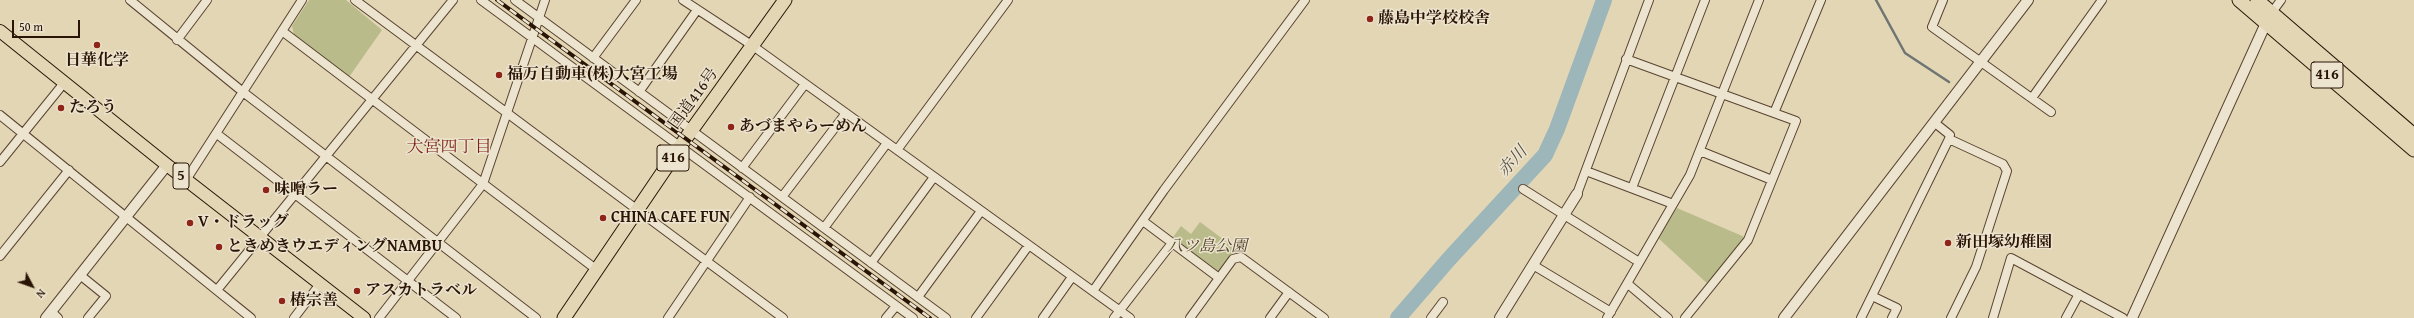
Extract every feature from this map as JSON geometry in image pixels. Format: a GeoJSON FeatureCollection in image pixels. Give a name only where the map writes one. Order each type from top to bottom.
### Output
{"type":"FeatureCollection","features":[{"type":"Feature","properties":{"kind":"highway","name":"国道416号"},"geometry":{"type":"LineString","coordinates":[[564,318],[691,130],[785,0]]}},
{"type":"Feature","properties":{"kind":"highway","name":"416"},"geometry":{"type":"LineString","coordinates":[[2239,0],[2269,18],[2414,135]]}},
{"type":"Feature","properties":{"kind":"highway","name":"416"},"geometry":{"type":"LineString","coordinates":[[2256,0],[2269,18],[2414,150]]}},
{"type":"Feature","properties":{"kind":"main road","name":"5"},"geometry":{"type":"LineString","coordinates":[[0,31],[167,165],[320,284],[358,316]]}},
{"type":"Feature","properties":{"kind":"street"},"geometry":{"type":"LineString","coordinates":[[130,0],[177,40],[243,92],[328,155],[536,318]]}},
{"type":"Feature","properties":{"kind":"street"},"geometry":{"type":"LineString","coordinates":[[177,40],[207,0]]}},
{"type":"Feature","properties":{"kind":"street"},"geometry":{"type":"LineString","coordinates":[[186,180],[302,0]]}},
{"type":"Feature","properties":{"kind":"street"},"geometry":{"type":"LineString","coordinates":[[355,0],[707,261],[779,317]]}},
{"type":"Feature","properties":{"kind":"street"},"geometry":{"type":"LineString","coordinates":[[217,290],[453,0]]}},
{"type":"Feature","properties":{"kind":"street"},"geometry":{"type":"LineString","coordinates":[[481,0],[912,318]]}},
{"type":"Feature","properties":{"kind":"street"},"geometry":{"type":"LineString","coordinates":[[515,0],[946,318]]}},
{"type":"Feature","properties":{"kind":"street"},"geometry":{"type":"LineString","coordinates":[[379,318],[483,184],[534,39],[545,0]]}},
{"type":"Feature","properties":{"kind":"street"},"geometry":{"type":"LineString","coordinates":[[593,58],[636,0]]}},
{"type":"Feature","properties":{"kind":"street"},"geometry":{"type":"LineString","coordinates":[[683,0],[696,10],[753,46],[1130,318]]}},
{"type":"Feature","properties":{"kind":"street"},"geometry":{"type":"LineString","coordinates":[[897,150],[1008,0]]}},
{"type":"Feature","properties":{"kind":"street"},"geometry":{"type":"LineString","coordinates":[[1093,291],[1305,0]]}},
{"type":"Feature","properties":{"kind":"street"},"geometry":{"type":"LineString","coordinates":[[1500,318],[1565,216],[1577,194],[1626,58],[1649,0]]}},
{"type":"Feature","properties":{"kind":"street"},"geometry":{"type":"LineString","coordinates":[[1632,188],[1705,0]]}},
{"type":"Feature","properties":{"kind":"street"},"geometry":{"type":"LineString","coordinates":[[1533,265],[1609,315],[1690,175],[1759,0]]}},
{"type":"Feature","properties":{"kind":"street"},"geometry":{"type":"LineString","coordinates":[[1774,113],[1821,0]]}},
{"type":"Feature","properties":{"kind":"street"},"geometry":{"type":"LineString","coordinates":[[1943,0],[1932,27],[2052,112]]}},
{"type":"Feature","properties":{"kind":"street"},"geometry":{"type":"LineString","coordinates":[[1784,318],[2028,0]]}},
{"type":"Feature","properties":{"kind":"street"},"geometry":{"type":"LineString","coordinates":[[2032,98],[2102,0]]}},
{"type":"Feature","properties":{"kind":"street"},"geometry":{"type":"LineString","coordinates":[[2132,318],[2269,18],[2281,0]]}},
{"type":"Feature","properties":{"kind":"street"},"geometry":{"type":"LineString","coordinates":[[639,92],[696,10]]}},
{"type":"Feature","properties":{"kind":"street"},"geometry":{"type":"LineString","coordinates":[[282,31],[597,270]]}},
{"type":"Feature","properties":{"kind":"street"},"geometry":{"type":"LineString","coordinates":[[1626,58],[1796,121],[1748,240],[1684,318]]}},
{"type":"Feature","properties":{"kind":"street"},"geometry":{"type":"LineString","coordinates":[[0,162],[64,83]]}},
{"type":"Feature","properties":{"kind":"street"},"geometry":{"type":"LineString","coordinates":[[742,168],[805,84]]}},
{"type":"Feature","properties":{"kind":"street"},"geometry":{"type":"LineString","coordinates":[[782,197],[846,113]]}},
{"type":"Feature","properties":{"kind":"street"},"geometry":{"type":"LineString","coordinates":[[0,115],[251,318]]}},
{"type":"Feature","properties":{"kind":"street"},"geometry":{"type":"LineString","coordinates":[[1861,318],[1949,139],[1950,135],[1935,122]]}},
{"type":"Feature","properties":{"kind":"street"},"geometry":{"type":"LineString","coordinates":[[217,134],[456,318]]}},
{"type":"Feature","properties":{"kind":"street"},"geometry":{"type":"LineString","coordinates":[[1949,139],[2003,164],[2006,171],[1976,267],[1951,318]]}},
{"type":"Feature","properties":{"kind":"street"},"geometry":{"type":"LineString","coordinates":[[824,228],[887,143]]}},
{"type":"Feature","properties":{"kind":"street"},"geometry":{"type":"LineString","coordinates":[[1700,151],[1772,180]]}},
{"type":"Feature","properties":{"kind":"street"},"geometry":{"type":"LineString","coordinates":[[52,316],[80,275],[167,165]]}},
{"type":"Feature","properties":{"kind":"street"},"geometry":{"type":"LineString","coordinates":[[0,256],[69,170]]}},
{"type":"Feature","properties":{"kind":"street"},"geometry":{"type":"LineString","coordinates":[[1586,171],[1673,204]]}},
{"type":"Feature","properties":{"kind":"street"},"geometry":{"type":"LineString","coordinates":[[871,262],[934,177]]}},
{"type":"Feature","properties":{"kind":"street"},"geometry":{"type":"LineString","coordinates":[[1523,189],[1639,262]]}},
{"type":"Feature","properties":{"kind":"street"},"geometry":{"type":"LineString","coordinates":[[668,318],[750,198]]}},
{"type":"Feature","properties":{"kind":"street"},"geometry":{"type":"LineString","coordinates":[[918,297],[981,211]]}},
{"type":"Feature","properties":{"kind":"street"},"geometry":{"type":"LineString","coordinates":[[1143,222],[1220,278]]}},
{"type":"Feature","properties":{"kind":"street"},"geometry":{"type":"LineString","coordinates":[[1114,318],[1172,243]]}},
{"type":"Feature","properties":{"kind":"street"},"geometry":{"type":"LineString","coordinates":[[976,318],[1029,245]]}},
{"type":"Feature","properties":{"kind":"street"},"geometry":{"type":"LineString","coordinates":[[1190,318],[1233,259],[1241,257],[1324,318]]}},
{"type":"Feature","properties":{"kind":"street"},"geometry":{"type":"LineString","coordinates":[[1993,318],[2011,258],[2123,318]]}},
{"type":"Feature","properties":{"kind":"street"},"geometry":{"type":"LineString","coordinates":[[80,275],[106,296],[88,318]]}},
{"type":"Feature","properties":{"kind":"street"},"geometry":{"type":"LineString","coordinates":[[1043,318],[1072,277]]}},
{"type":"Feature","properties":{"kind":"street"},"geometry":{"type":"LineString","coordinates":[[294,318],[320,284]]}},
{"type":"Feature","properties":{"kind":"street"},"geometry":{"type":"LineString","coordinates":[[1628,284],[1668,318]]}},
{"type":"Feature","properties":{"kind":"street"},"geometry":{"type":"LineString","coordinates":[[1270,318],[1288,292]]}},
{"type":"Feature","properties":{"kind":"street"},"geometry":{"type":"LineString","coordinates":[[2066,318],[2079,294]]}},
{"type":"Feature","properties":{"kind":"street"},"geometry":{"type":"LineString","coordinates":[[1872,296],[1897,308],[1892,318]]}},
{"type":"Feature","properties":{"kind":"street"},"geometry":{"type":"LineString","coordinates":[[1431,318],[1443,302]]}},
{"type":"Feature","properties":{"kind":"street"},"geometry":{"type":"LineString","coordinates":[[886,318],[896,306]]}},
{"type":"Feature","properties":{"kind":"green space"},"geometry":{"type":"Polygon","coordinates":[[[309,0],[346,0],[382,30],[349,77],[294,35],[292,26],[309,0]]]}},
{"type":"Feature","properties":{"kind":"green space"},"geometry":{"type":"Polygon","coordinates":[[[1677,208],[1747,238],[1710,286],[1657,237],[1677,208]]]}},
{"type":"Feature","properties":{"kind":"green space","name":"八ツ島公園"},"geometry":{"type":"Polygon","coordinates":[[[1200,222],[1239,251],[1219,278],[1171,240],[1181,226],[1191,234],[1200,222]]]}},
{"type":"Feature","properties":{"kind":"waterway","name":"赤川"},"geometry":{"type":"LineString","coordinates":[[1398,318],[1449,259],[1545,155],[1557,129],[1604,0]]}},
{"type":"Feature","properties":{"kind":"waterway"},"geometry":{"type":"LineString","coordinates":[[1876,0],[1905,53],[1949,82]]}},
{"type":"Feature","properties":{"kind":"railway"},"geometry":{"type":"LineString","coordinates":[[497,0],[930,318]]}},
{"type":"Feature","properties":{"kind":"place","name":"藤島中学校校舎"},"geometry":{"type":"Point","coordinates":[1370,19]}},
{"type":"Feature","properties":{"kind":"place","name":"日華化学"},"geometry":{"type":"Point","coordinates":[97,45]}},
{"type":"Feature","properties":{"kind":"place","name":"福万自動車(株)大宮工場"},"geometry":{"type":"Point","coordinates":[499,75]}},
{"type":"Feature","properties":{"kind":"place","name":"たろう"},"geometry":{"type":"Point","coordinates":[61,108]}},
{"type":"Feature","properties":{"kind":"place","name":"あづまやらーめん"},"geometry":{"type":"Point","coordinates":[731,127]}},
{"type":"Feature","properties":{"kind":"place","name":"味噌ラー"},"geometry":{"type":"Point","coordinates":[266,190]}},
{"type":"Feature","properties":{"kind":"place","name":"CHINA CAFE FUN"},"geometry":{"type":"Point","coordinates":[603,218]}},
{"type":"Feature","properties":{"kind":"place","name":"V・ドラッグ"},"geometry":{"type":"Point","coordinates":[190,223]}},
{"type":"Feature","properties":{"kind":"place","name":"新田塚幼稚園"},"geometry":{"type":"Point","coordinates":[1948,243]}},
{"type":"Feature","properties":{"kind":"place","name":"ときめきウエディングNAMBU"},"geometry":{"type":"Point","coordinates":[219,247]}},
{"type":"Feature","properties":{"kind":"place","name":"アスカトラベル"},"geometry":{"type":"Point","coordinates":[357,291]}},
{"type":"Feature","properties":{"kind":"place","name":"椿宗善"},"geometry":{"type":"Point","coordinates":[282,301]}},
{"type":"Feature","properties":{"kind":"district","name":"大宮四丁目"},"geometry":{"type":"Point","coordinates":[449,148]}}]}
